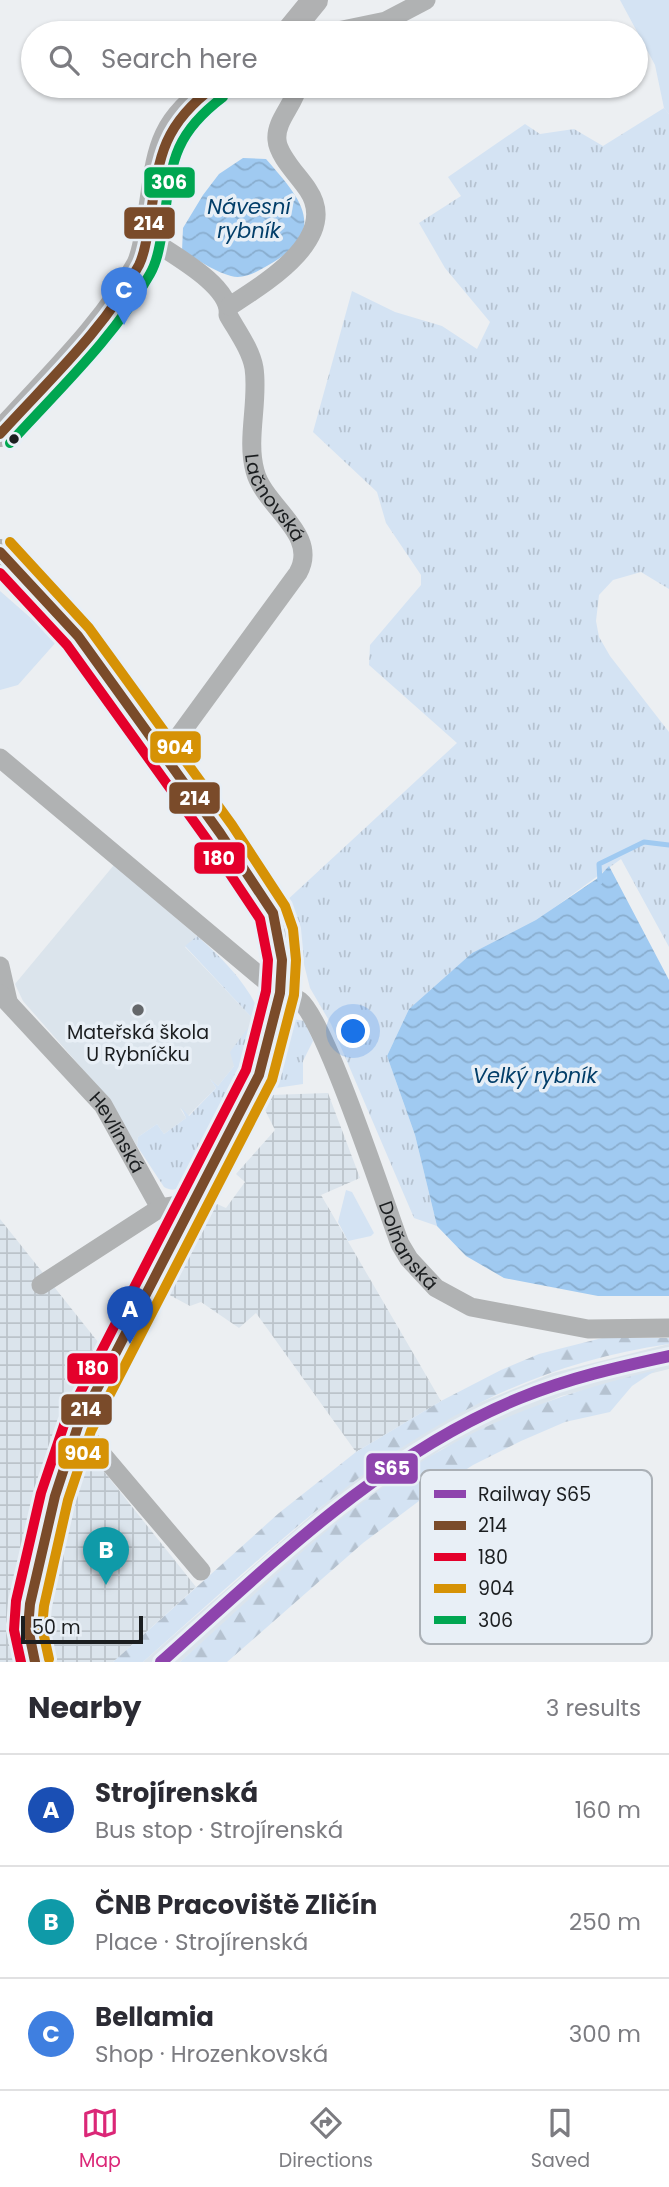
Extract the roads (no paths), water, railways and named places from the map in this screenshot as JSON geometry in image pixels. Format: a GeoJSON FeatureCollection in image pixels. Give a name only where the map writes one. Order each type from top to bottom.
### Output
{"type":"FeatureCollection","features":[{"type":"Feature","properties":{"kind":"street"},"geometry":{"type":"LineString","coordinates":[[303,21],[315,0]]}},
{"type":"Feature","properties":{"kind":"street"},"geometry":{"type":"LineString","coordinates":[[386,21],[421,1]]}},
{"type":"Feature","properties":{"kind":"street"},"geometry":{"type":"LineString","coordinates":[[0,434],[114,303],[141,261],[162,144],[184,107],[197,98]]}},
{"type":"Feature","properties":{"kind":"street"},"geometry":{"type":"LineString","coordinates":[[230,306],[287,268],[310,234],[314,207],[311,194],[277,145],[276,132],[292,98]]}},
{"type":"Feature","properties":{"kind":"street","name":"Lačnovská"},"geometry":{"type":"LineString","coordinates":[[147,237],[218,286],[230,306],[228,315],[250,354],[254,370],[255,472],[270,499],[301,541],[305,560],[165,755]]}},
{"type":"Feature","properties":{"kind":"street"},"geometry":{"type":"LineString","coordinates":[[0,552],[78,636],[165,755],[273,913],[279,932],[282,960],[280,993],[259,1075],[78,1426],[55,1496],[30,1604],[28,1628],[34,1662]]}},
{"type":"Feature","properties":{"kind":"street","name":"Dolňanská"},"geometry":{"type":"LineString","coordinates":[[0,758],[280,993],[300,1001],[316,1022],[400,1244],[415,1267],[436,1288],[471,1307],[588,1329],[669,1328]]}},
{"type":"Feature","properties":{"kind":"street","name":"Hevlínská"},"geometry":{"type":"LineString","coordinates":[[0,966],[4,998],[103,1105],[160,1208]]}},
{"type":"Feature","properties":{"kind":"street"},"geometry":{"type":"LineString","coordinates":[[41,1285],[160,1208],[192,1203]]}},
{"type":"Feature","properties":{"kind":"street"},"geometry":{"type":"LineString","coordinates":[[78,1426],[201,1571]]}},
{"type":"Feature","properties":{"kind":"water","name":"Návesní rybník"},"geometry":{"type":"Polygon","coordinates":[[[243,158],[266,159],[298,200],[304,225],[300,238],[290,250],[257,271],[236,277],[219,272],[182,251],[183,228],[219,174],[243,158]]]}},
{"type":"Feature","properties":{"kind":"water","name":"Velký rybník"},"geometry":{"type":"Polygon","coordinates":[[[609,866],[669,980],[669,1296],[598,1296],[504,1278],[466,1256],[437,1226],[415,1135],[387,1056],[409,1009],[472,953],[536,920],[598,878],[609,866]]]}},
{"type":"Feature","properties":{"kind":"waterway"},"geometry":{"type":"LineString","coordinates":[[600,882],[599,864],[644,842],[669,845]]}},
{"type":"Feature","properties":{"kind":"rail line","name":"S65"},"geometry":{"type":"LineString","coordinates":[[161,1662],[330,1514],[421,1449],[469,1421],[538,1391],[669,1356]]}},
{"type":"Feature","properties":{"kind":"place","name":"Bellamia"},"geometry":{"type":"Point","coordinates":[124,325]}},
{"type":"Feature","properties":{"kind":"place","name":"Mateřská škola U Rybníčku"},"geometry":{"type":"Point","coordinates":[138,1010]}},
{"type":"Feature","properties":{"kind":"place","name":"Strojírenská"},"geometry":{"type":"Point","coordinates":[130,1344]}},
{"type":"Feature","properties":{"kind":"place","name":"ČNB Pracoviště Zličín"},"geometry":{"type":"Point","coordinates":[106,1585]}}]}
